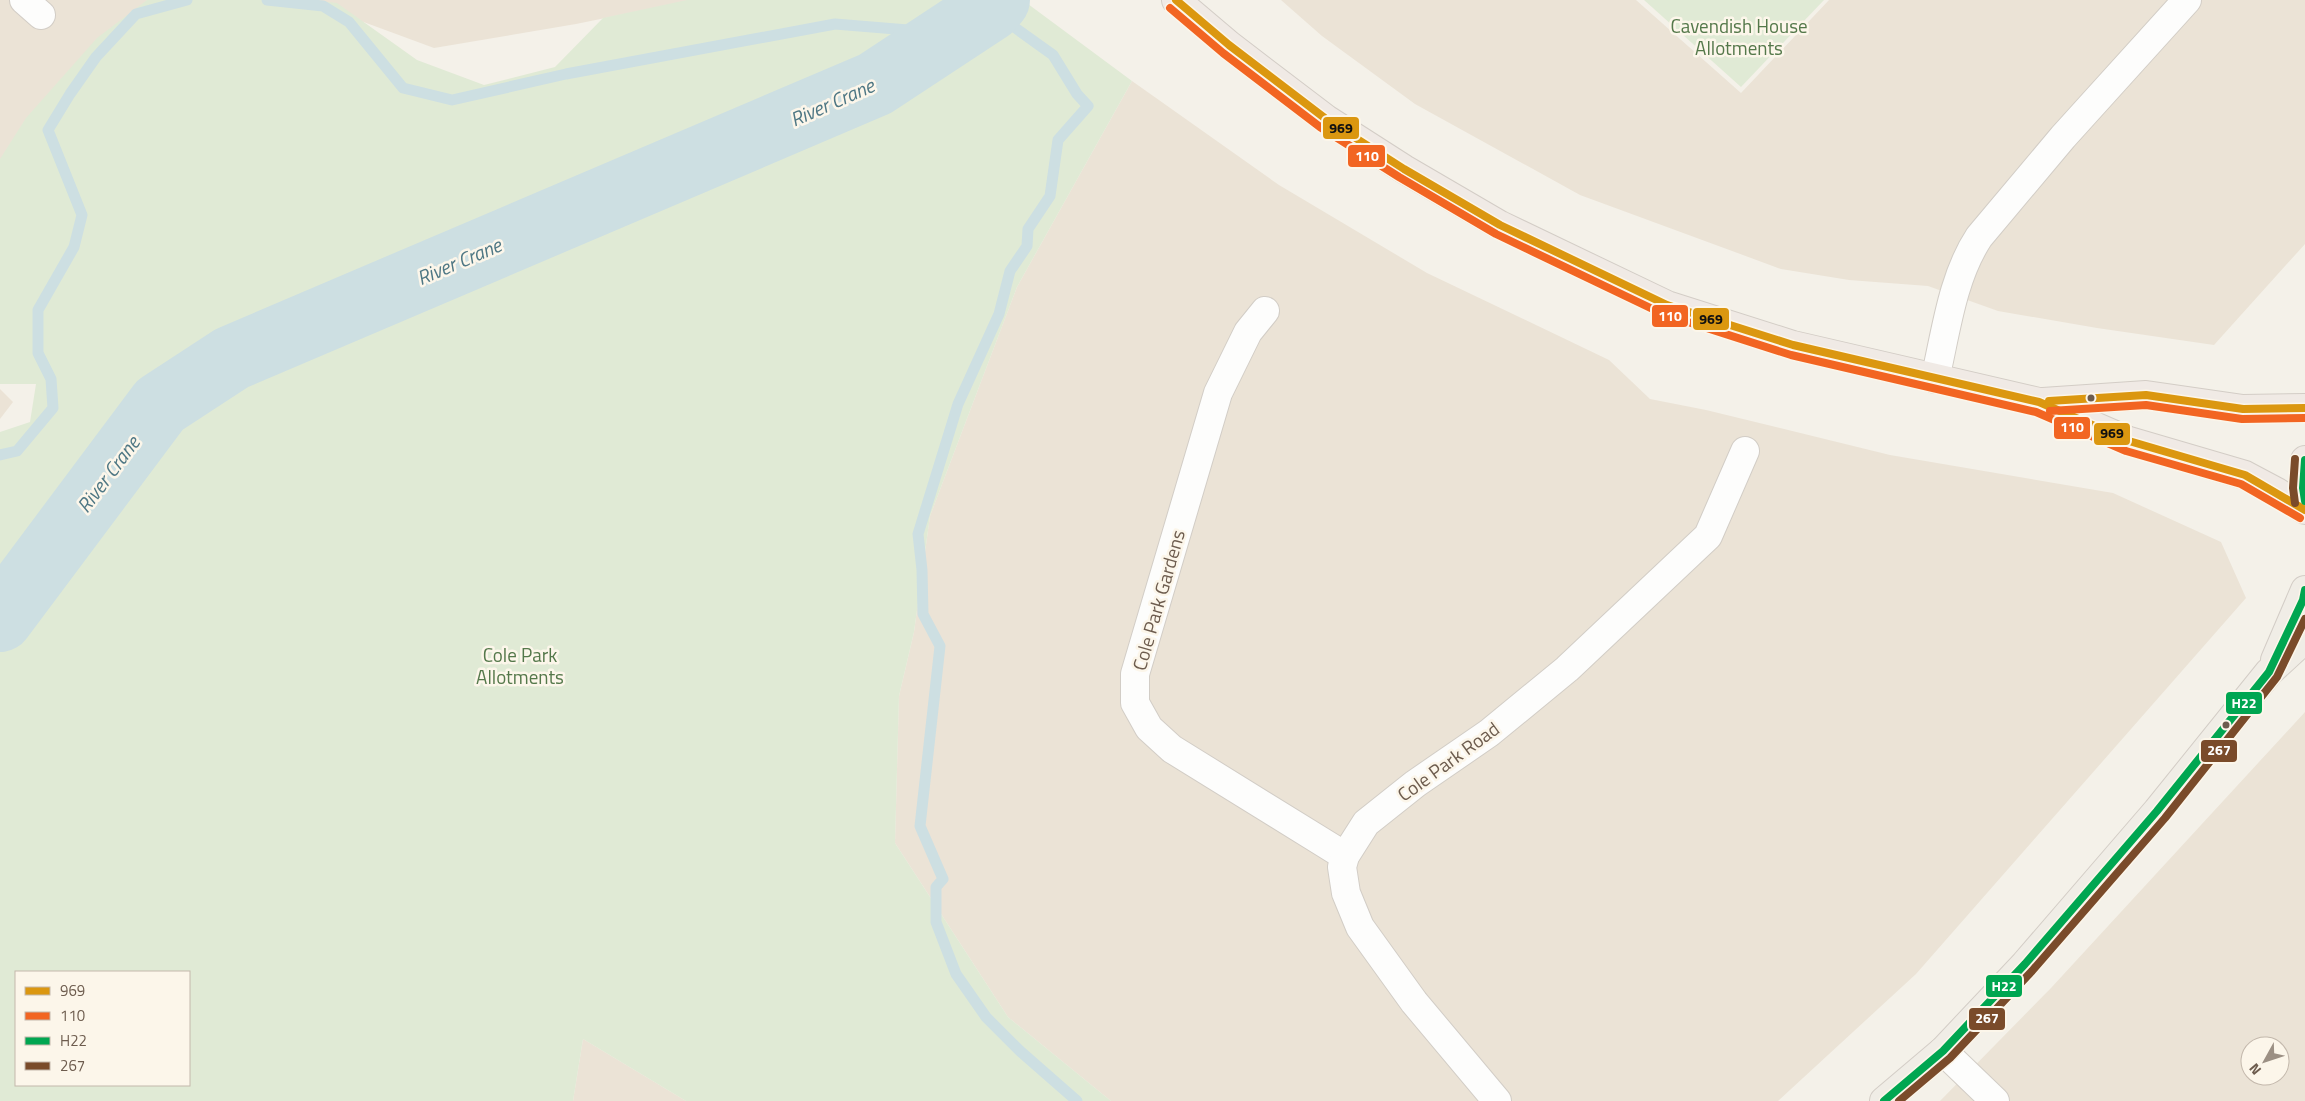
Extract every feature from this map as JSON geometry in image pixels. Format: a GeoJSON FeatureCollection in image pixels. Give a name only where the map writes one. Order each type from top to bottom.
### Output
{"type":"FeatureCollection","features":[{"type":"Feature","properties":{"kind":"highway"},"geometry":{"type":"LineString","coordinates":[[1176,0],[1236,50],[1326,119],[1404,169],[1500,225],[1667,305],[1793,345],[2039,402],[2129,441],[2245,475],[2305,510]]}},
{"type":"Feature","properties":{"kind":"highway"},"geometry":{"type":"LineString","coordinates":[[2039,402],[2146,395],[2243,408],[2305,408]]}},
{"type":"Feature","properties":{"kind":"highway"},"geometry":{"type":"LineString","coordinates":[[2305,460],[2303,488],[2305,501]]}},
{"type":"Feature","properties":{"kind":"main road"},"geometry":{"type":"LineString","coordinates":[[2269,672],[2305,590]]}},
{"type":"Feature","properties":{"kind":"main road"},"geometry":{"type":"LineString","coordinates":[[1884,1101],[1943,1051],[2025,964],[2157,811],[2269,672],[2305,639]]}},
{"type":"Feature","properties":{"kind":"street"},"geometry":{"type":"LineString","coordinates":[[1935,379],[1958,284],[1970,250],[2063,137],[2187,0]]}},
{"type":"Feature","properties":{"kind":"street","name":"Cole Park Gardens"},"geometry":{"type":"LineString","coordinates":[[1265,311],[1248,332],[1218,393],[1135,674],[1135,703],[1149,728],[1172,749],[1345,856]]}},
{"type":"Feature","properties":{"kind":"street","name":"Cole Park Road"},"geometry":{"type":"LineString","coordinates":[[1345,856],[1366,823],[1415,784],[1489,733],[1567,669],[1708,536],[1745,451]]}},
{"type":"Feature","properties":{"kind":"street"},"geometry":{"type":"LineString","coordinates":[[1345,856],[1342,867],[1346,893],[1360,927],[1414,1002],[1497,1101]]}},
{"type":"Feature","properties":{"kind":"street"},"geometry":{"type":"LineString","coordinates":[[1943,1051],[1995,1101]]}},
{"type":"Feature","properties":{"kind":"shaded area"},"geometry":{"type":"Polygon","coordinates":[[[0,0],[148,0],[0,175],[0,0]]]}},
{"type":"Feature","properties":{"kind":"shaded area"},"geometry":{"type":"Polygon","coordinates":[[[304,0],[693,0],[576,24],[434,48],[304,0]]]}},
{"type":"Feature","properties":{"kind":"shaded area"},"geometry":{"type":"Polygon","coordinates":[[[1281,0],[1636,0],[1741,93],[1829,0],[2305,0],[2305,244],[2214,345],[1998,311],[1928,286],[1849,280],[1781,269],[1580,195],[1415,104],[1322,36],[1281,0]]]}},
{"type":"Feature","properties":{"kind":"shaded area"},"geometry":{"type":"Polygon","coordinates":[[[1132,81],[1279,185],[1427,273],[1609,360],[1650,399],[1706,410],[1890,455],[2113,493],[2221,542],[2246,598],[1916,974],[1778,1101],[1111,1101],[1008,1017],[895,843],[899,696],[914,632],[930,516],[1017,287],[1132,81]]]}},
{"type":"Feature","properties":{"kind":"shaded area"},"geometry":{"type":"Polygon","coordinates":[[[0,389],[13,402],[0,419],[0,389]]]}},
{"type":"Feature","properties":{"kind":"shaded area"},"geometry":{"type":"Polygon","coordinates":[[[2305,712],[2305,1101],[1940,1101],[2051,988],[2305,712]]]}},
{"type":"Feature","properties":{"kind":"shaded area"},"geometry":{"type":"Polygon","coordinates":[[[583,1039],[686,1101],[573,1101],[583,1039]]]}},
{"type":"Feature","properties":{"kind":"green space","name":"Cole Park Allotments"},"geometry":{"type":"Polygon","coordinates":[[[147,0],[310,0],[337,3],[417,60],[484,85],[555,67],[603,18],[687,0],[978,0],[988,33],[1028,4],[1132,81],[1017,287],[930,516],[914,632],[899,696],[895,843],[1008,1017],[1111,1101],[686,1101],[583,1039],[573,1101],[0,1101],[0,648],[85,527],[159,432],[240,372],[347,325],[477,276],[720,174],[886,99],[612,175],[294,306],[195,364],[151,372],[0,585],[0,432],[30,422],[36,384],[0,384],[0,159],[26,118],[97,38],[147,0]]]}},
{"type":"Feature","properties":{"kind":"green space","name":"Cavendish House Allotments"},"geometry":{"type":"Polygon","coordinates":[[[1644,0],[1824,0],[1741,87],[1644,0]]]}},
{"type":"Feature","properties":{"kind":"waterway"},"geometry":{"type":"LineString","coordinates":[[0,455],[17,451],[53,408],[51,379],[38,353],[38,310],[74,247],[82,215],[48,130],[96,57],[136,14],[187,0]]}},
{"type":"Feature","properties":{"kind":"waterway"},"geometry":{"type":"LineString","coordinates":[[267,0],[323,6],[349,22],[403,88],[452,100],[566,74],[835,24],[908,30],[938,43]]}},
{"type":"Feature","properties":{"kind":"waterway","name":"River Crane"},"geometry":{"type":"LineString","coordinates":[[0,619],[160,405],[232,358],[875,84],[989,9],[997,0]]}},
{"type":"Feature","properties":{"kind":"waterway"},"geometry":{"type":"LineString","coordinates":[[989,9],[1053,55],[1077,94],[1088,106],[1058,140],[1050,196],[1028,229],[1027,246],[1010,271],[999,314],[958,404],[918,534],[922,570],[923,614],[940,646],[920,826],[943,879],[936,887],[936,922],[956,974],[986,1017],[1020,1051],[1077,1101]]}},
{"type":"Feature","properties":{"kind":"transit line","name":"969"},"geometry":{"type":"LineString","coordinates":[[1176,0],[1229,45],[1326,119],[1404,169],[1500,225],[1667,305],[1793,345],[2039,402],[2129,441],[2245,475],[2305,510]]}},
{"type":"Feature","properties":{"kind":"transit line","name":"110"},"geometry":{"type":"LineString","coordinates":[[1170,8],[1223,53],[1320,127],[1399,177],[1496,234],[1663,314],[1791,355],[2036,412],[2126,451],[2241,484],[2300,518]]}},
{"type":"Feature","properties":{"kind":"transit line","name":"969"},"geometry":{"type":"LineString","coordinates":[[2049,401],[2146,395],[2243,409],[2305,408]]}},
{"type":"Feature","properties":{"kind":"transit line","name":"110"},"geometry":{"type":"LineString","coordinates":[[2050,411],[2146,405],[2242,419],[2305,418]]}},
{"type":"Feature","properties":{"kind":"transit line","name":"267"},"geometry":{"type":"LineString","coordinates":[[2295,459],[2293,488],[2295,503]]}},
{"type":"Feature","properties":{"kind":"transit line","name":"H22"},"geometry":{"type":"LineString","coordinates":[[2305,460],[2303,488],[2305,501]]}},
{"type":"Feature","properties":{"kind":"transit line","name":"H22"},"geometry":{"type":"LineString","coordinates":[[1884,1101],[1943,1051],[2025,964],[2157,811],[2269,672],[2303,600],[2305,590]]}},
{"type":"Feature","properties":{"kind":"transit line","name":"267"},"geometry":{"type":"LineString","coordinates":[[1899,1101],[1950,1058],[2032,971],[2165,818],[2277,677],[2305,619]]}}]}
